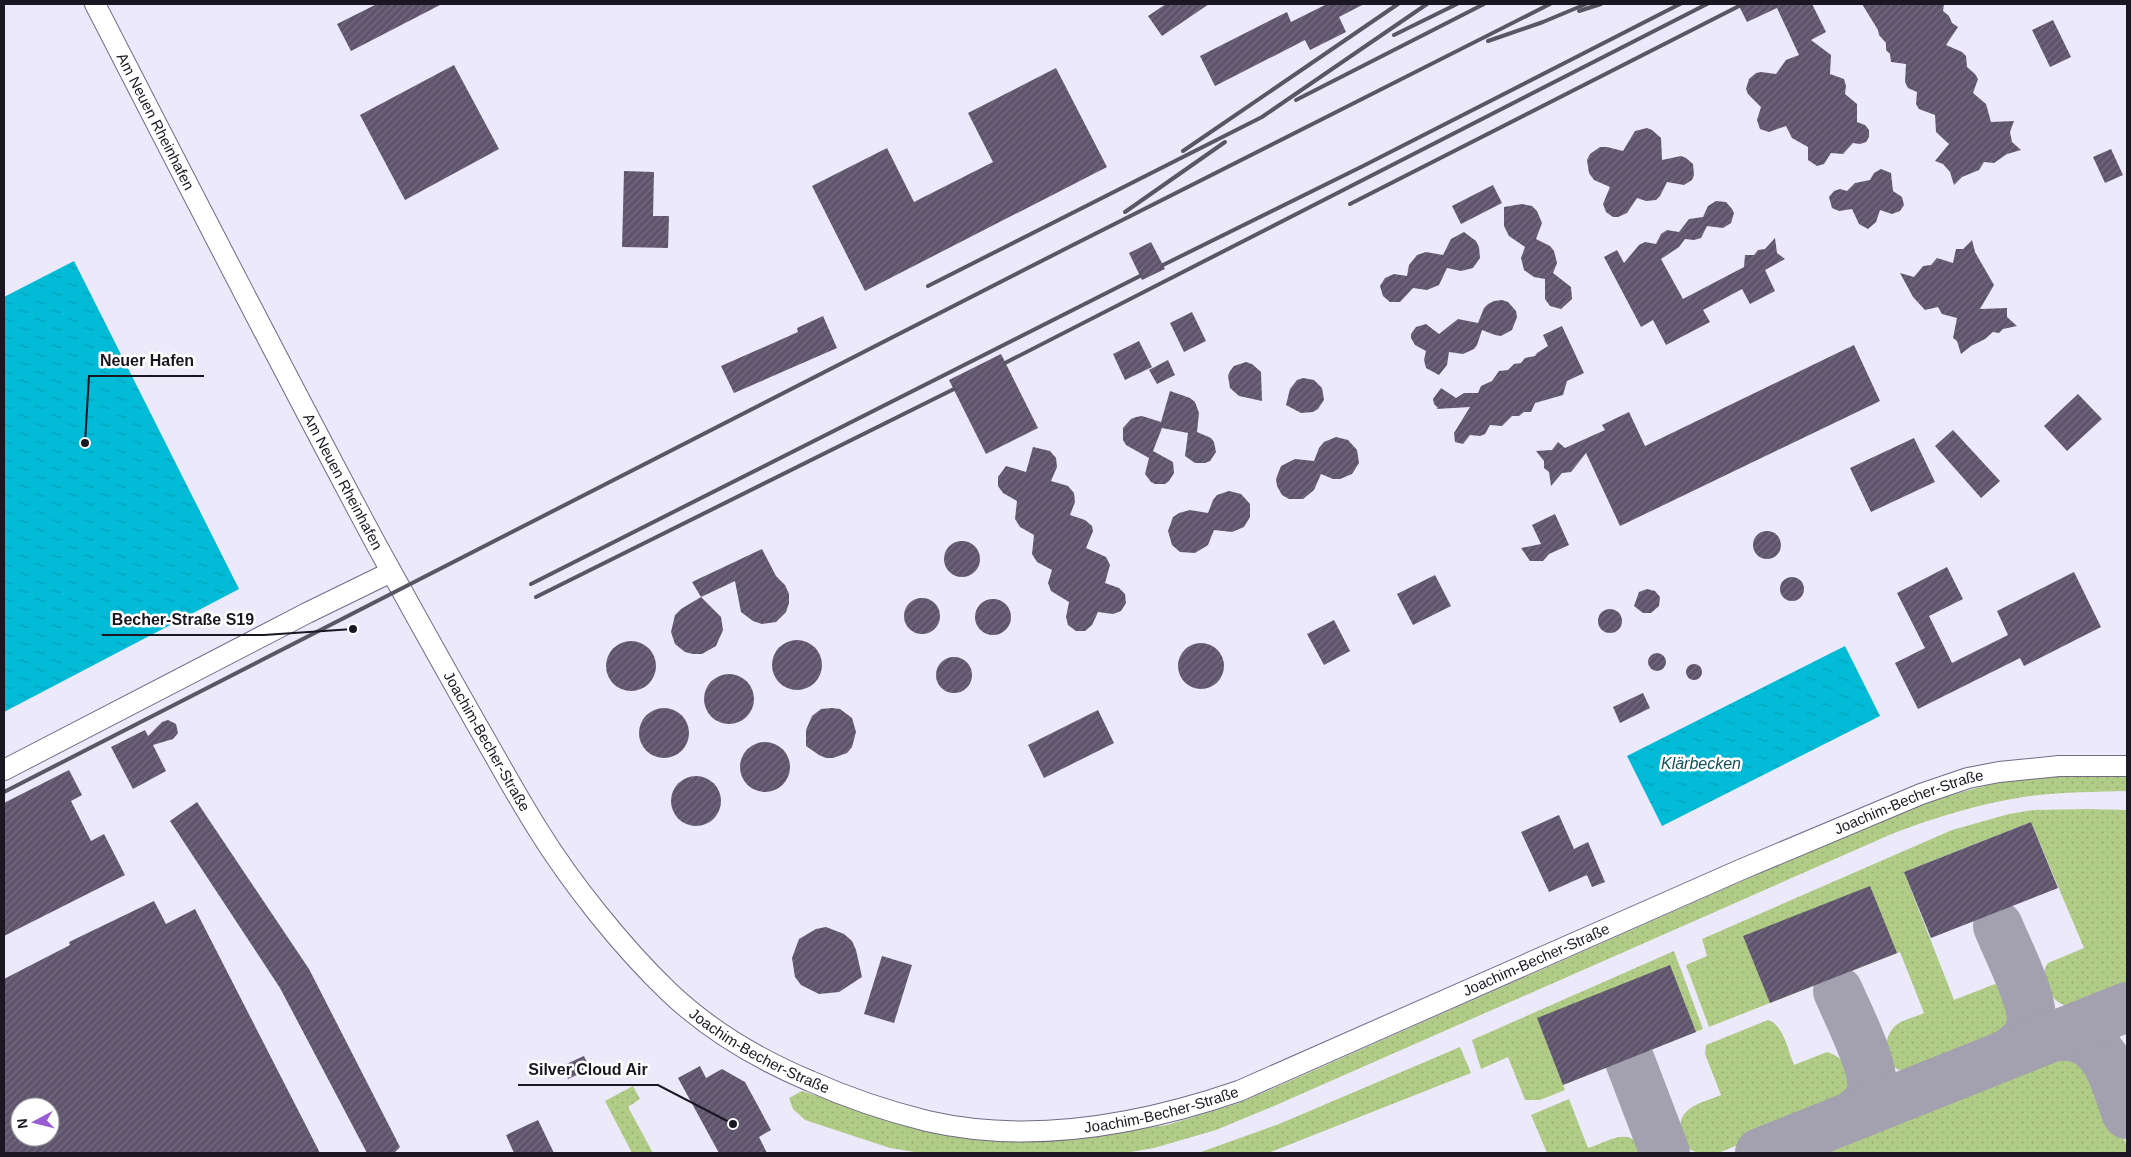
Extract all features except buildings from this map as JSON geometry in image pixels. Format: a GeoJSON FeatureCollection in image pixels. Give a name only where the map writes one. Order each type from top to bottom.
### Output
{"type":"FeatureCollection","features":[{"type":"Feature","properties":{"kind":"street","name":"Am Neuen Rheinhafen"},"geometry":{"type":"LineString","coordinates":[[95,4],[274,353],[391,572]]}},
{"type":"Feature","properties":{"kind":"street","name":"Joachim-Becher-Straße"},"geometry":{"type":"LineString","coordinates":[[391,572],[537,829],[609,926],[672,994],[717,1032],[784,1070],[833,1091],[875,1106],[931,1122],[995,1131],[1100,1126],[1142,1120],[1190,1108],[1239,1091],[1288,1070],[1732,874],[1921,794],[1968,778],[2007,771],[2059,766],[2127,766]]}},
{"type":"Feature","properties":{"kind":"street"},"geometry":{"type":"LineString","coordinates":[[4,770],[298,617],[391,572]]}},
{"type":"Feature","properties":{"kind":"green space"},"geometry":{"type":"Polygon","coordinates":[[[2041,775],[2127,776],[2127,791],[2062,793],[2023,797],[1974,807],[1910,827],[1274,1106],[1216,1130],[1154,1148],[1125,1153],[921,1153],[890,1148],[805,1120],[793,1109],[789,1098],[802,1091],[889,1120],[1076,1138],[1167,1125],[1236,1104],[1265,1092],[1880,820],[1959,793],[2000,782],[2041,775]]]}},
{"type":"Feature","properties":{"kind":"green space"},"geometry":{"type":"Polygon","coordinates":[[[2033,810],[2127,810],[2127,989],[2077,1009],[2054,999],[2048,989],[2044,972],[2048,963],[2084,948],[2031,822],[1904,872],[1954,1000],[1995,984],[2007,993],[2012,1006],[2012,1020],[2002,1039],[1925,1070],[1908,1072],[1895,1068],[1886,1051],[1886,1044],[1891,1031],[1901,1022],[1924,1013],[1900,952],[1709,1027],[1686,965],[1707,956],[1702,939],[1952,830],[2009,814],[2033,810]]]}},
{"type":"Feature","properties":{"kind":"green space"},"geometry":{"type":"Polygon","coordinates":[[[1674,951],[1703,1029],[1563,1085],[1565,1090],[1540,1100],[1525,1100],[1508,1057],[1481,1069],[1472,1040],[1674,951]]]}},
{"type":"Feature","properties":{"kind":"green space"},"geometry":{"type":"Polygon","coordinates":[[[1768,1020],[1778,1027],[1782,1033],[1794,1065],[1827,1052],[1842,1061],[1850,1070],[1852,1076],[1851,1092],[1833,1108],[1718,1153],[1694,1152],[1687,1146],[1682,1137],[1680,1126],[1683,1116],[1693,1106],[1721,1095],[1705,1054],[1706,1045],[1768,1020]]]}},
{"type":"Feature","properties":{"kind":"green space"},"geometry":{"type":"Polygon","coordinates":[[[1460,1047],[1471,1073],[1268,1153],[1198,1153],[1279,1124],[1460,1047]]]}},
{"type":"Feature","properties":{"kind":"green space"},"geometry":{"type":"Polygon","coordinates":[[[2061,1056],[2077,1062],[2089,1070],[2106,1090],[2127,1146],[2127,1153],[1802,1153],[2032,1061],[2061,1056]]]}},
{"type":"Feature","properties":{"kind":"green space"},"geometry":{"type":"Polygon","coordinates":[[[633,1086],[640,1099],[628,1107],[653,1153],[632,1153],[605,1101],[633,1086]]]}},
{"type":"Feature","properties":{"kind":"green space"},"geometry":{"type":"Polygon","coordinates":[[[1569,1099],[1588,1148],[1612,1139],[1626,1137],[1633,1139],[1643,1153],[1547,1153],[1531,1115],[1569,1099]]]}},
{"type":"Feature","properties":{"kind":"water"},"geometry":{"type":"Polygon","coordinates":[[[74,261],[239,589],[4,712],[4,297],[74,261]]]}},
{"type":"Feature","properties":{"kind":"water","name":"Klärbecken"},"geometry":{"type":"Polygon","coordinates":[[[1845,646],[1880,716],[1662,826],[1627,756],[1845,646]]]}},
{"type":"Feature","properties":{"kind":"taxiway"},"geometry":{"type":"LineString","coordinates":[[1998,926],[2030,1007],[2030,1029],[2025,1039],[2011,1052]]}},
{"type":"Feature","properties":{"kind":"taxiway"},"geometry":{"type":"LineString","coordinates":[[1838,991],[1861,1043],[1872,1084],[1871,1094],[1867,1101],[1851,1117]]}},
{"type":"Feature","properties":{"kind":"taxiway"},"geometry":{"type":"LineString","coordinates":[[1760,1153],[2127,1007]]}},
{"type":"Feature","properties":{"kind":"taxiway"},"geometry":{"type":"LineString","coordinates":[[2050,1037],[2068,1036],[2083,1040],[2095,1047],[2104,1057],[2111,1070],[2127,1114]]}},
{"type":"Feature","properties":{"kind":"taxiway"},"geometry":{"type":"LineString","coordinates":[[1630,1061],[1665,1153]]}},
{"type":"Feature","properties":{"kind":"railway"},"geometry":{"type":"LineString","coordinates":[[1183,151],[1398,4]]}},
{"type":"Feature","properties":{"kind":"railway"},"geometry":{"type":"LineString","coordinates":[[928,286],[1262,117],[1427,4]]}},
{"type":"Feature","properties":{"kind":"railway"},"geometry":{"type":"LineString","coordinates":[[1394,35],[1457,4]]}},
{"type":"Feature","properties":{"kind":"railway"},"geometry":{"type":"LineString","coordinates":[[1296,100],[1484,4]]}},
{"type":"Feature","properties":{"kind":"railway"},"geometry":{"type":"LineString","coordinates":[[4,792],[1067,248],[1550,4]]}},
{"type":"Feature","properties":{"kind":"railway"},"geometry":{"type":"LineString","coordinates":[[1488,41],[1543,22],[1586,4]]}},
{"type":"Feature","properties":{"kind":"railway"},"geometry":{"type":"LineString","coordinates":[[1579,11],[1601,4]]}},
{"type":"Feature","properties":{"kind":"railway"},"geometry":{"type":"LineString","coordinates":[[1163,265],[1363,166],[1680,4]]}},
{"type":"Feature","properties":{"kind":"railway"},"geometry":{"type":"LineString","coordinates":[[1005,363],[1707,4]]}},
{"type":"Feature","properties":{"kind":"railway"},"geometry":{"type":"LineString","coordinates":[[1350,204],[1743,4]]}},
{"type":"Feature","properties":{"kind":"railway"},"geometry":{"type":"LineString","coordinates":[[1125,212],[1225,142]]}},
{"type":"Feature","properties":{"kind":"railway"},"geometry":{"type":"LineString","coordinates":[[531,584],[1140,276]]}},
{"type":"Feature","properties":{"kind":"railway"},"geometry":{"type":"LineString","coordinates":[[536,597],[954,389]]}},
{"type":"Feature","properties":{"kind":"place","name":"Neuer Hafen"},"geometry":{"type":"Point","coordinates":[85,443]}},
{"type":"Feature","properties":{"kind":"place","name":"Becher-Straße S19"},"geometry":{"type":"Point","coordinates":[353,629]}},
{"type":"Feature","properties":{"kind":"place","name":"Silver Cloud Air"},"geometry":{"type":"Point","coordinates":[733,1124]}}]}
